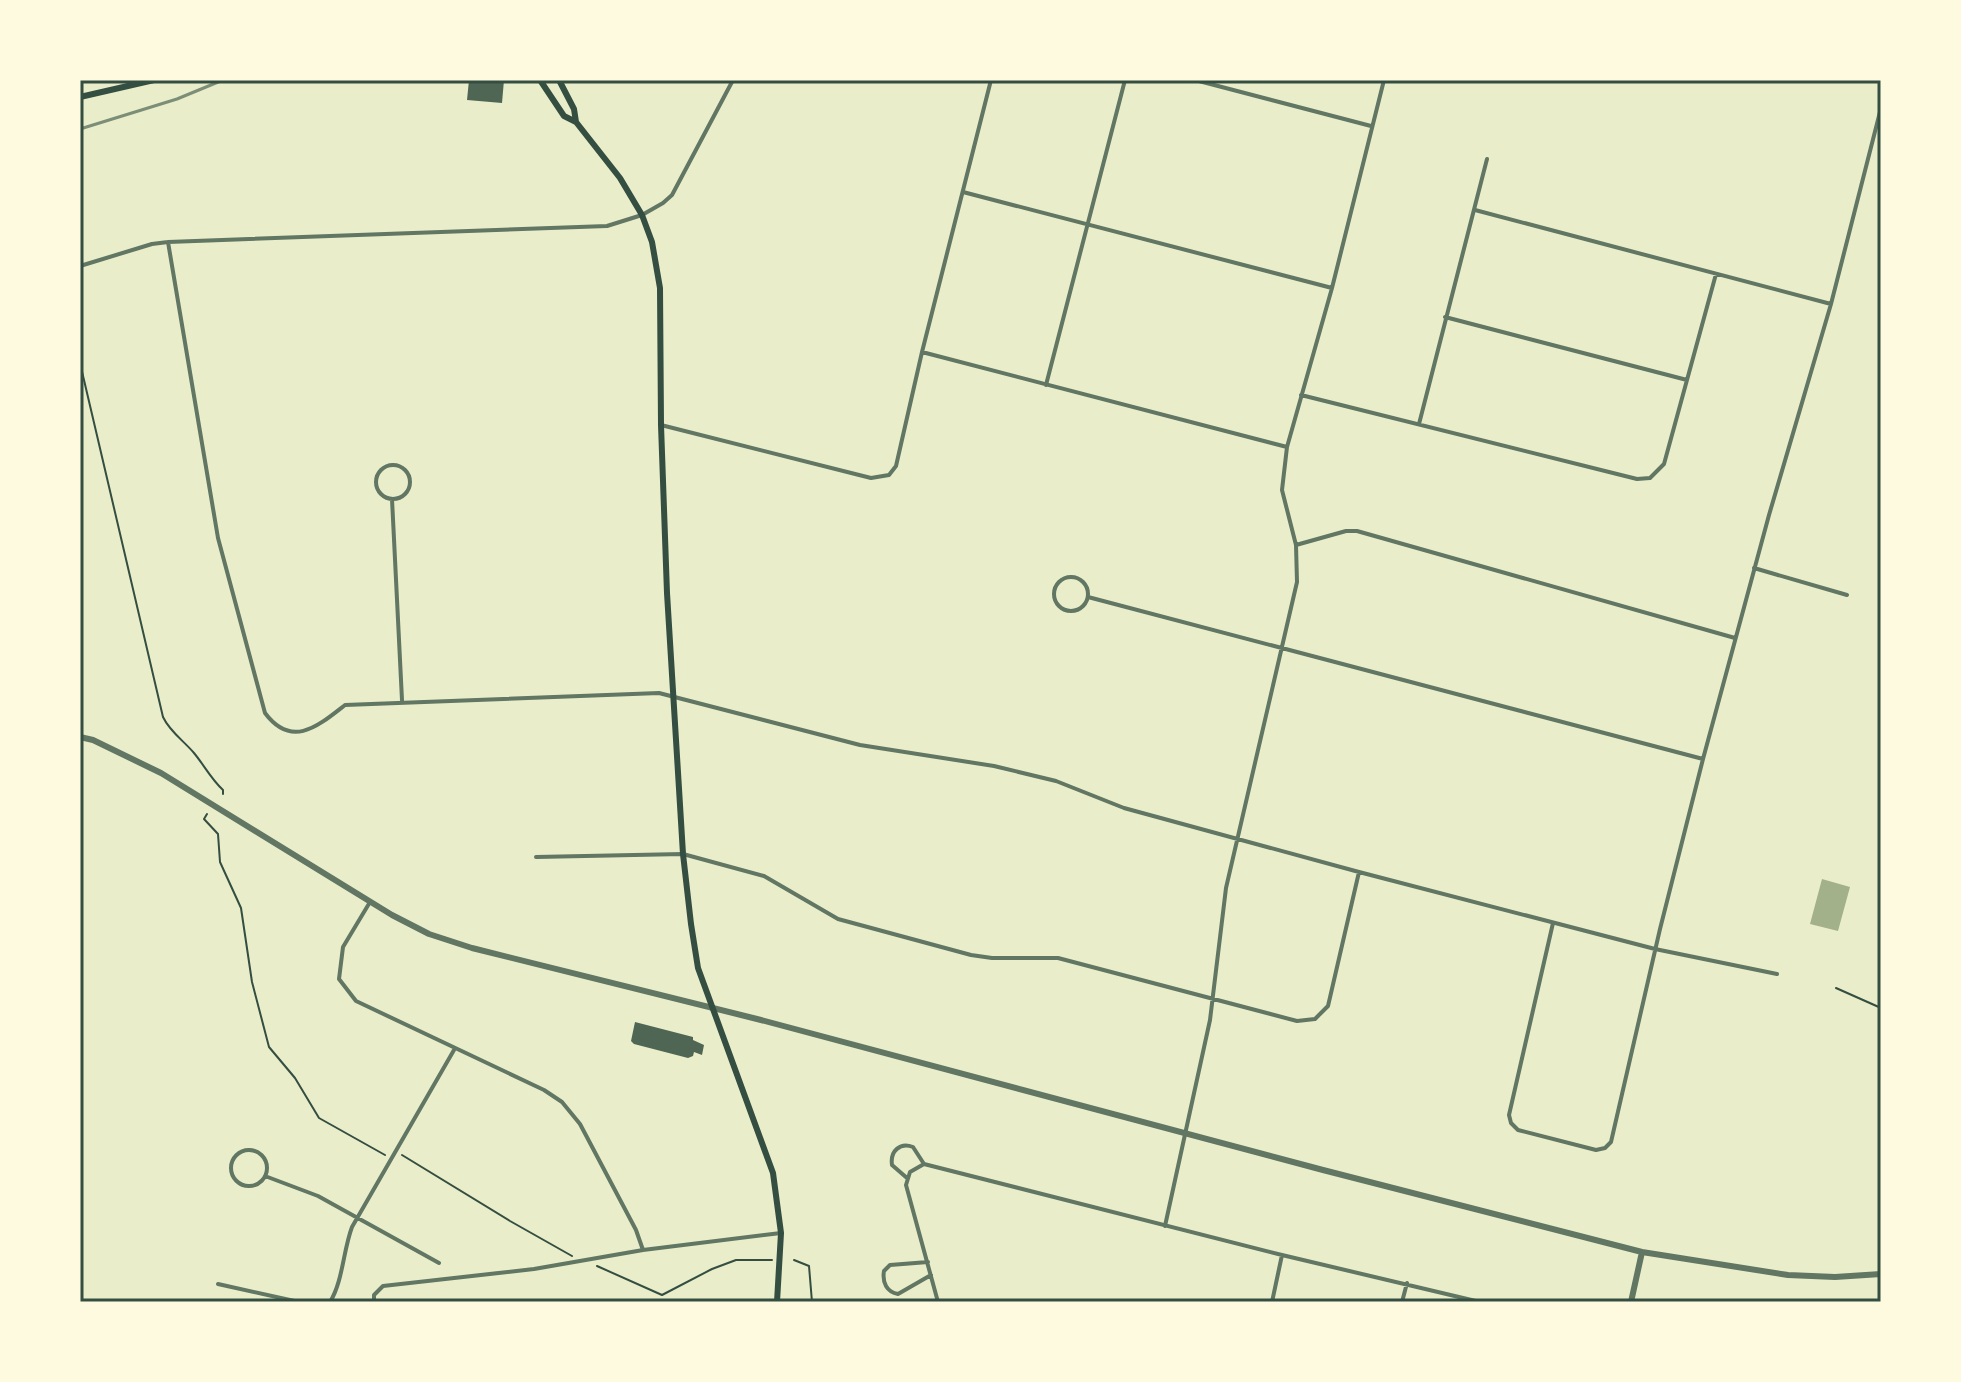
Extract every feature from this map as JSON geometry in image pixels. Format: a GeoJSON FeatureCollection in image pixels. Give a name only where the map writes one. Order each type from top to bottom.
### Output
{"type":"FeatureCollection","features":[{"type":"Feature","properties":{"kind":"main road"},"geometry":{"type":"LineString","coordinates":[[80,97],[154,80]]}},
{"type":"Feature","properties":{"kind":"main road"},"geometry":{"type":"LineString","coordinates":[[540,80],[564,116],[576,122],[620,178],[642,215],[652,242],[660,288],[661,425],[683,854],[698,968],[773,1173],[781,1233],[777,1302]]}},
{"type":"Feature","properties":{"kind":"main road"},"geometry":{"type":"LineString","coordinates":[[559,80],[574,109],[576,122]]}},
{"type":"Feature","properties":{"kind":"street"},"geometry":{"type":"LineString","coordinates":[[80,266],[168,242],[607,226],[642,215],[672,195],[733,80]]}},
{"type":"Feature","properties":{"kind":"street"},"geometry":{"type":"LineString","coordinates":[[661,425],[871,478],[889,475],[896,466],[991,80]]}},
{"type":"Feature","properties":{"kind":"street"},"geometry":{"type":"LineString","coordinates":[[1046,385],[1125,80]]}},
{"type":"Feature","properties":{"kind":"street"},"geometry":{"type":"LineString","coordinates":[[1195,80],[1371,126]]}},
{"type":"Feature","properties":{"kind":"street"},"geometry":{"type":"LineString","coordinates":[[1165,1226],[1213,998],[1221,916],[1236,838],[1297,582],[1296,545],[1282,490],[1287,447],[1332,288],[1384,80]]}},
{"type":"Feature","properties":{"kind":"street"},"geometry":{"type":"LineString","coordinates":[[1553,923],[1509,1115],[1511,1123],[1518,1130],[1596,1150],[1605,1148],[1611,1142],[1703,759],[1754,568],[1831,304],[1881,108]]}},
{"type":"Feature","properties":{"kind":"street"},"geometry":{"type":"LineString","coordinates":[[1419,425],[1487,159]]}},
{"type":"Feature","properties":{"kind":"street"},"geometry":{"type":"LineString","coordinates":[[962,191],[1332,288]]}},
{"type":"Feature","properties":{"kind":"street"},"geometry":{"type":"LineString","coordinates":[[1475,210],[1831,304]]}},
{"type":"Feature","properties":{"kind":"street"},"geometry":{"type":"LineString","coordinates":[[168,242],[218,538],[252,672],[265,713],[277,726],[298,732],[318,726],[345,705],[651,692],[860,745],[994,766],[1056,781],[1124,808],[1359,872],[1655,949],[1777,974]]}},
{"type":"Feature","properties":{"kind":"street"},"geometry":{"type":"LineString","coordinates":[[1301,395],[1583,467],[1637,479],[1650,478],[1664,464],[1716,274]]}},
{"type":"Feature","properties":{"kind":"street"},"geometry":{"type":"LineString","coordinates":[[1445,317],[1687,380]]}},
{"type":"Feature","properties":{"kind":"street"},"geometry":{"type":"LineString","coordinates":[[922,352],[1287,447]]}},
{"type":"Feature","properties":{"kind":"street"},"geometry":{"type":"LineString","coordinates":[[394,465],[403,468],[410,481],[403,496],[392,499],[382,494],[377,480],[382,469],[394,465]]}},
{"type":"Feature","properties":{"kind":"street"},"geometry":{"type":"LineString","coordinates":[[392,499],[402,702]]}},
{"type":"Feature","properties":{"kind":"street"},"geometry":{"type":"LineString","coordinates":[[1296,545],[1346,531],[1357,531],[1735,638]]}},
{"type":"Feature","properties":{"kind":"street"},"geometry":{"type":"LineString","coordinates":[[1754,568],[1847,595]]}},
{"type":"Feature","properties":{"kind":"street"},"geometry":{"type":"LineString","coordinates":[[1077,578],[1084,583],[1088,597],[1082,608],[1068,612],[1058,606],[1054,590],[1061,580],[1077,578]]}},
{"type":"Feature","properties":{"kind":"street"},"geometry":{"type":"LineString","coordinates":[[1088,597],[1703,759]]}},
{"type":"Feature","properties":{"kind":"street"},"geometry":{"type":"LineString","coordinates":[[80,737],[93,740],[161,773],[370,902],[429,934],[472,948],[1642,1252],[1788,1275],[1835,1277],[1881,1274]]}},
{"type":"Feature","properties":{"kind":"street"},"geometry":{"type":"LineString","coordinates":[[536,857],[683,854],[764,876],[838,919],[971,955],[1058,958],[1297,1021],[1306,1021],[1322,1013],[1331,998],[1359,872]]}},
{"type":"Feature","properties":{"kind":"street"},"geometry":{"type":"LineString","coordinates":[[370,902],[343,947],[339,979],[356,1001],[544,1090],[562,1102],[580,1124],[636,1230],[643,1250]]}},
{"type":"Feature","properties":{"kind":"street"},"geometry":{"type":"LineString","coordinates":[[330,1302],[345,1246],[357,1218],[454,1050]]}},
{"type":"Feature","properties":{"kind":"street"},"geometry":{"type":"LineString","coordinates":[[907,1178],[892,1165],[891,1157],[896,1150],[904,1145],[911,1146],[918,1151],[924,1164]]}},
{"type":"Feature","properties":{"kind":"street"},"geometry":{"type":"LineString","coordinates":[[243,1151],[255,1152],[264,1160],[265,1176],[257,1185],[239,1184],[231,1172],[233,1159],[243,1151]]}},
{"type":"Feature","properties":{"kind":"street"},"geometry":{"type":"LineString","coordinates":[[938,1302],[906,1185],[913,1169],[924,1164],[1480,1302]]}},
{"type":"Feature","properties":{"kind":"street"},"geometry":{"type":"LineString","coordinates":[[265,1176],[318,1196],[439,1263]]}},
{"type":"Feature","properties":{"kind":"street"},"geometry":{"type":"LineString","coordinates":[[374,1302],[374,1295],[383,1286],[534,1269],[643,1250],[781,1233]]}},
{"type":"Feature","properties":{"kind":"street"},"geometry":{"type":"LineString","coordinates":[[1631,1302],[1642,1252]]}},
{"type":"Feature","properties":{"kind":"street"},"geometry":{"type":"LineString","coordinates":[[1272,1302],[1282,1255]]}},
{"type":"Feature","properties":{"kind":"street"},"geometry":{"type":"LineString","coordinates":[[928,1262],[890,1265],[884,1271],[884,1282],[889,1290],[898,1294],[931,1275]]}},
{"type":"Feature","properties":{"kind":"street"},"geometry":{"type":"LineString","coordinates":[[1402,1302],[1407,1283]]}},
{"type":"Feature","properties":{"kind":"street"},"geometry":{"type":"LineString","coordinates":[[218,1284],[299,1302]]}},
{"type":"Feature","properties":{"kind":"path"},"geometry":{"type":"LineString","coordinates":[[80,363],[163,717],[196,755],[223,794]]}},
{"type":"Feature","properties":{"kind":"path"},"geometry":{"type":"LineString","coordinates":[[207,814],[204,819],[218,834],[220,862],[241,908],[252,982],[269,1047],[295,1078],[319,1118],[386,1156]]}},
{"type":"Feature","properties":{"kind":"path"},"geometry":{"type":"LineString","coordinates":[[1836,988],[1881,1008]]}},
{"type":"Feature","properties":{"kind":"path"},"geometry":{"type":"LineString","coordinates":[[402,1155],[577,1258]]}},
{"type":"Feature","properties":{"kind":"path"},"geometry":{"type":"LineString","coordinates":[[594,1265],[662,1295],[736,1260],[773,1260]]}},
{"type":"Feature","properties":{"kind":"path"},"geometry":{"type":"LineString","coordinates":[[794,1260],[809,1266],[812,1302]]}},
{"type":"Feature","properties":{"kind":"shaded area"},"geometry":{"type":"Polygon","coordinates":[[[1822,879],[1850,887],[1838,931],[1810,924],[1822,879]]]}},
{"type":"Feature","properties":{"kind":"building"},"geometry":{"type":"Polygon","coordinates":[[[469,80],[504,80],[502,103],[467,100],[469,80]]]}},
{"type":"Feature","properties":{"kind":"building"},"geometry":{"type":"Polygon","coordinates":[[[635,1022],[693,1037],[693,1040],[704,1045],[702,1055],[694,1052],[688,1058],[634,1044],[631,1041],[635,1022]]]}},
{"type":"Feature","properties":{"kind":"railway"},"geometry":{"type":"LineString","coordinates":[[80,129],[177,99],[223,80]]}}]}
